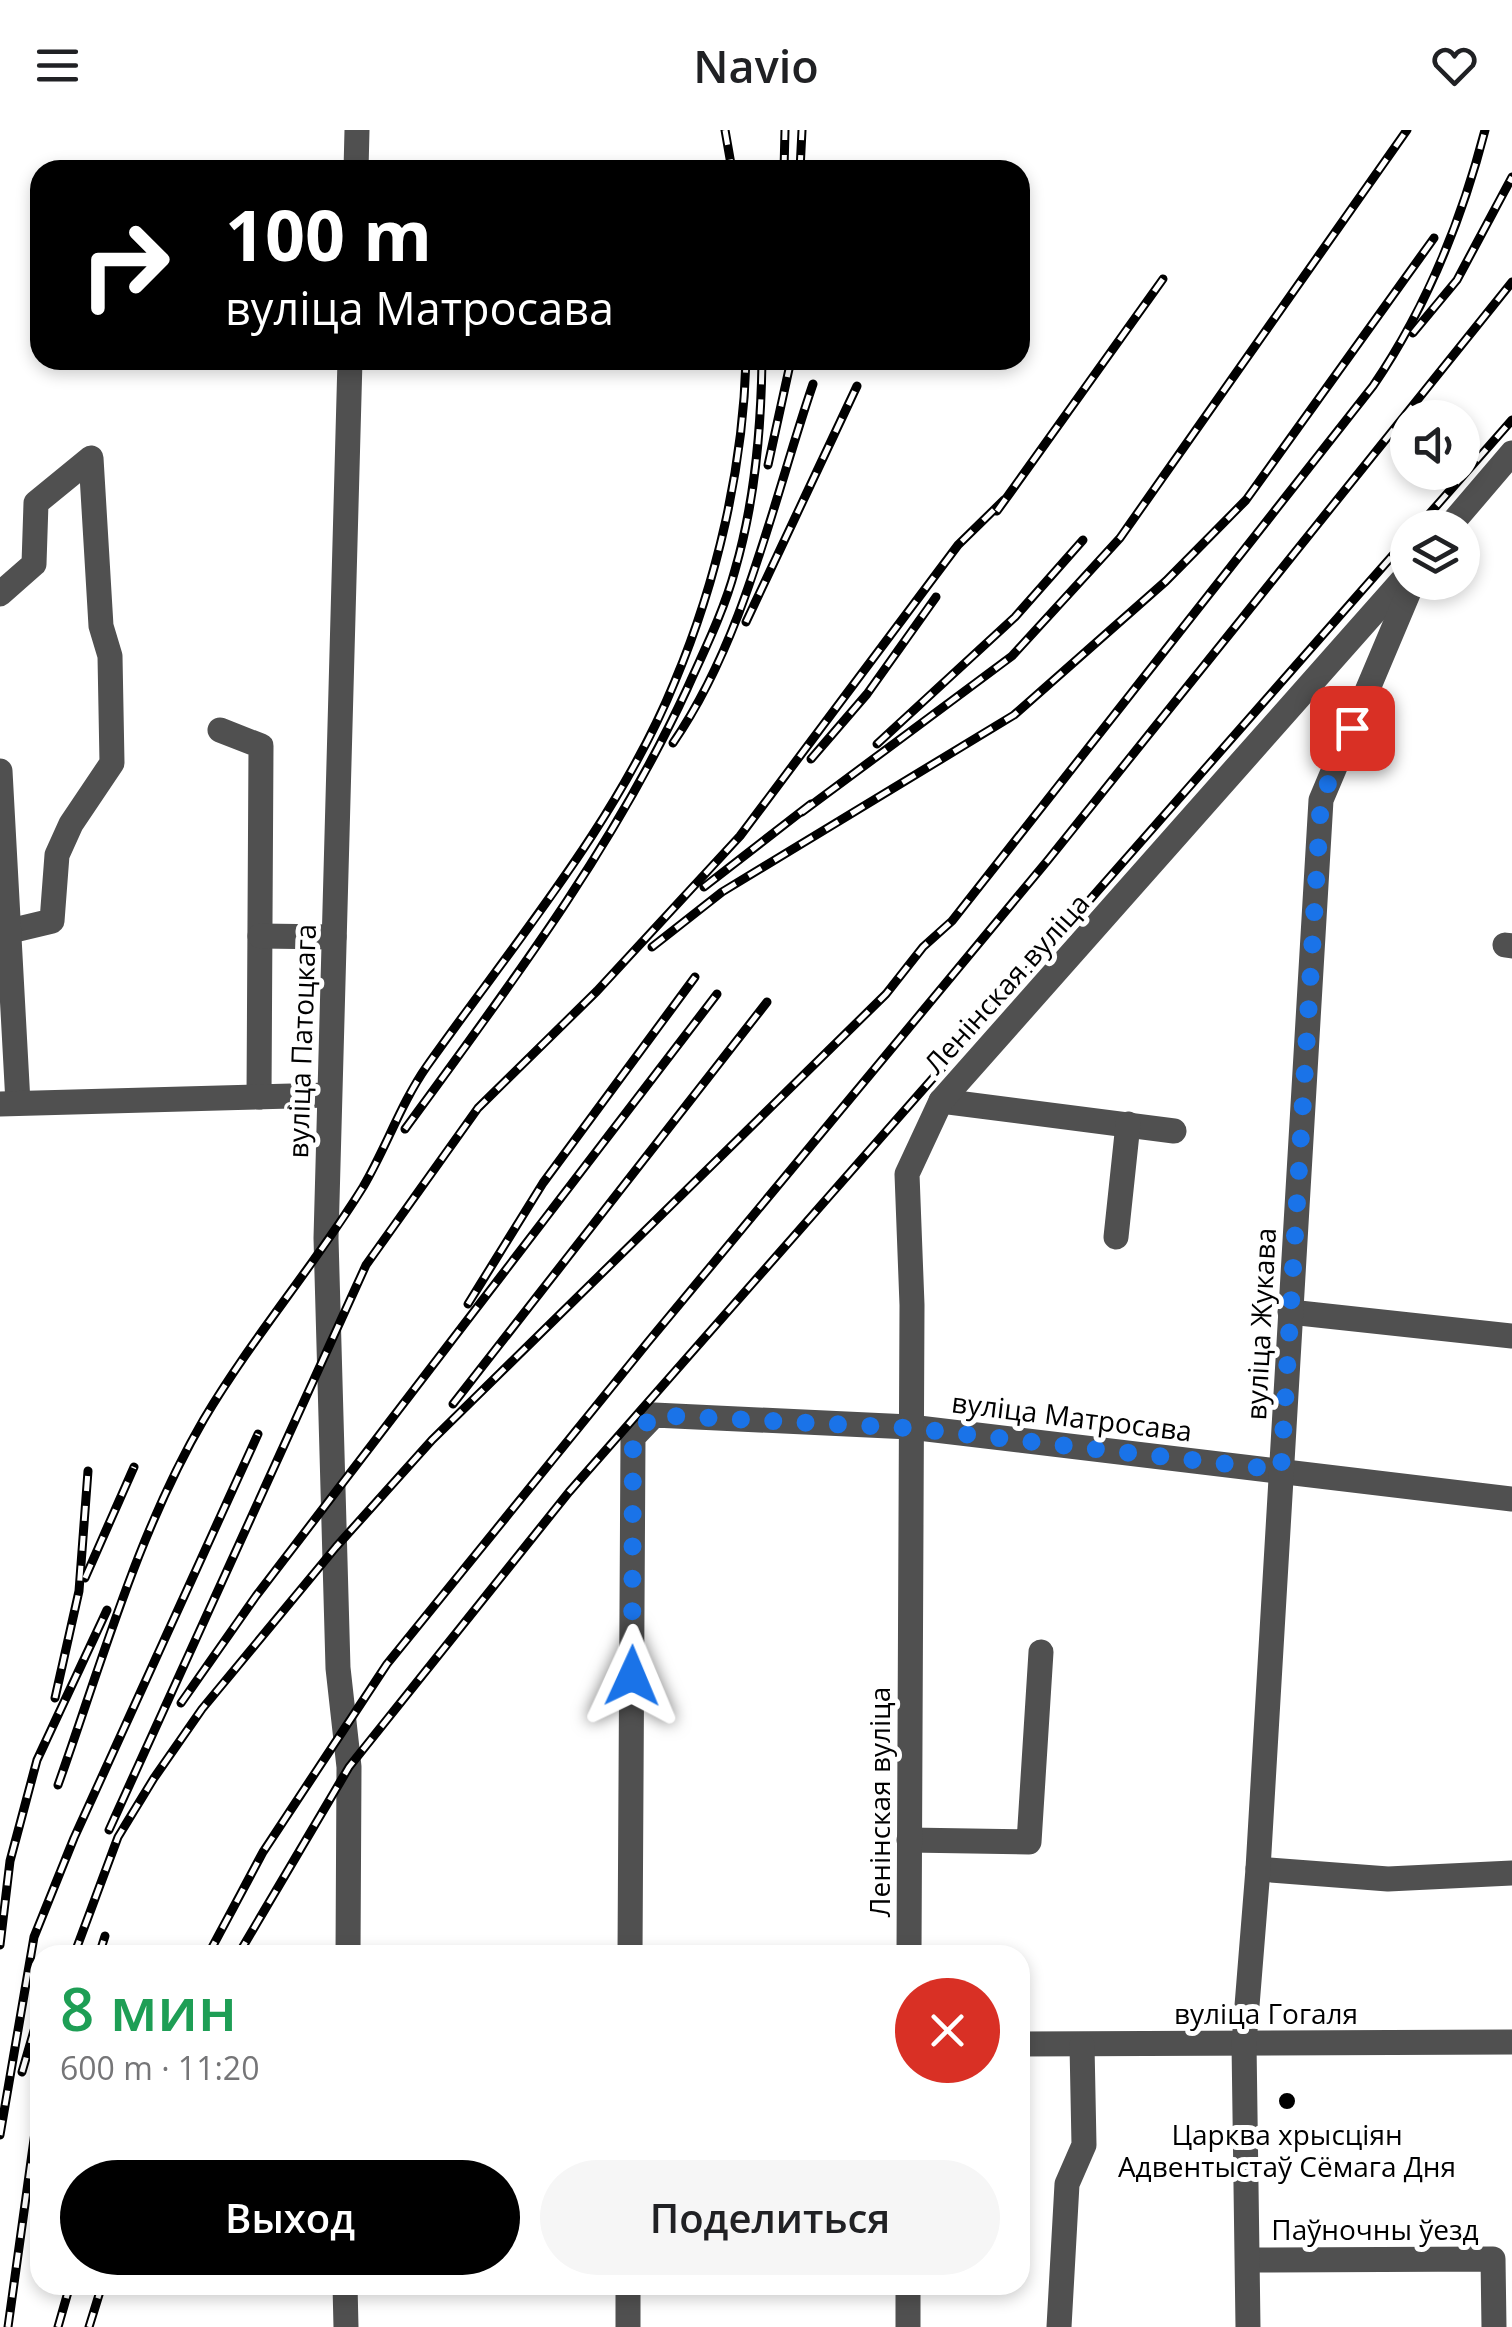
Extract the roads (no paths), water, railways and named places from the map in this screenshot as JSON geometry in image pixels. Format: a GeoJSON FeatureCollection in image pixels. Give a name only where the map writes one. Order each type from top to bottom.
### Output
{"type":"FeatureCollection","features":[{"type":"Feature","properties":{"kind":"street"},"geometry":{"type":"LineString","coordinates":[[356,160],[357,130]]}},
{"type":"Feature","properties":{"kind":"street","name":"вуліца Патоцкага"},"geometry":{"type":"LineString","coordinates":[[348,1945],[349,1766],[326,1354],[350,370]]}},
{"type":"Feature","properties":{"kind":"street"},"geometry":{"type":"LineString","coordinates":[[1464,510],[1512,454]]}},
{"type":"Feature","properties":{"kind":"street"},"geometry":{"type":"LineString","coordinates":[[0,594],[34,564],[36,503],[91,458],[101,626],[110,656],[112,763],[71,824],[57,855],[52,921],[6,932]]}},
{"type":"Feature","properties":{"kind":"street","name":"Ленінская вуліца"},"geometry":{"type":"LineString","coordinates":[[909,1945],[912,1304],[906,1174],[941,1101],[1390,594]]}},
{"type":"Feature","properties":{"kind":"street","name":"вуліца Жукава"},"geometry":{"type":"LineString","coordinates":[[1248,2327],[1244,2043],[1258,1869],[1321,800],[1404,600]]}},
{"type":"Feature","properties":{"kind":"street"},"geometry":{"type":"LineString","coordinates":[[220,730],[261,746],[259,1096]]}},
{"type":"Feature","properties":{"kind":"street"},"geometry":{"type":"LineString","coordinates":[[0,771],[9,1104],[330,1095]]}},
{"type":"Feature","properties":{"kind":"street"},"geometry":{"type":"LineString","coordinates":[[260,936],[334,937]]}},
{"type":"Feature","properties":{"kind":"street"},"geometry":{"type":"LineString","coordinates":[[941,1101],[1174,1131]]}},
{"type":"Feature","properties":{"kind":"street"},"geometry":{"type":"LineString","coordinates":[[1116,1237],[1128,1124]]}},
{"type":"Feature","properties":{"kind":"street"},"geometry":{"type":"LineString","coordinates":[[1290,1312],[1512,1336]]}},
{"type":"Feature","properties":{"kind":"street","name":"вуліца Матросава"},"geometry":{"type":"LineString","coordinates":[[630,1945],[633,1437],[654,1415],[910,1428],[1512,1499]]}},
{"type":"Feature","properties":{"kind":"street"},"geometry":{"type":"LineString","coordinates":[[909,1840],[1029,1842],[1042,1652]]}},
{"type":"Feature","properties":{"kind":"street"},"geometry":{"type":"LineString","coordinates":[[1258,1869],[1388,1879],[1512,1873]]}},
{"type":"Feature","properties":{"kind":"street","name":"вуліца Гогаля"},"geometry":{"type":"LineString","coordinates":[[1030,2044],[1512,2042]]}},
{"type":"Feature","properties":{"kind":"street"},"geometry":{"type":"LineString","coordinates":[[1059,2327],[1067,2184],[1084,2145],[1082,2045]]}},
{"type":"Feature","properties":{"kind":"street","name":"Паўночны ўезд"},"geometry":{"type":"LineString","coordinates":[[1248,2260],[1493,2259],[1494,2327]]}},
{"type":"Feature","properties":{"kind":"street"},"geometry":{"type":"LineString","coordinates":[[345,2295],[346,2327]]}},
{"type":"Feature","properties":{"kind":"street"},"geometry":{"type":"LineString","coordinates":[[628,2295],[628,2327]]}},
{"type":"Feature","properties":{"kind":"street"},"geometry":{"type":"LineString","coordinates":[[908,2295],[908,2327]]}},
{"type":"Feature","properties":{"kind":"railway"},"geometry":{"type":"LineString","coordinates":[[725,130],[730,160]]}},
{"type":"Feature","properties":{"kind":"railway"},"geometry":{"type":"LineString","coordinates":[[784,160],[785,130]]}},
{"type":"Feature","properties":{"kind":"railway"},"geometry":{"type":"LineString","coordinates":[[800,160],[802,130]]}},
{"type":"Feature","properties":{"kind":"railway"},"geometry":{"type":"LineString","coordinates":[[802,812],[1012,656],[1120,538],[1407,130]]}},
{"type":"Feature","properties":{"kind":"railway"},"geometry":{"type":"LineString","coordinates":[[78,1945],[118,1837],[154,1778],[202,1709],[336,1547],[432,1440],[886,994],[923,947],[952,921],[1373,386],[1440,263],[1485,130]]}},
{"type":"Feature","properties":{"kind":"railway"},"geometry":{"type":"LineString","coordinates":[[1413,333],[1457,280],[1512,177]]}},
{"type":"Feature","properties":{"kind":"railway"},"geometry":{"type":"LineString","coordinates":[[652,947],[722,892],[1014,715],[1166,581],[1246,500],[1434,238]]}},
{"type":"Feature","properties":{"kind":"railway"},"geometry":{"type":"LineString","coordinates":[[997,511],[1163,279]]}},
{"type":"Feature","properties":{"kind":"railway"},"geometry":{"type":"LineString","coordinates":[[213,1945],[263,1852],[387,1664],[1048,860],[1512,282]]}},
{"type":"Feature","properties":{"kind":"railway"},"geometry":{"type":"LineString","coordinates":[[58,1785],[140,1552],[204,1419],[344,1216],[427,1066],[562,880],[652,733],[690,643],[715,564],[740,442],[746,370]]}},
{"type":"Feature","properties":{"kind":"railway"},"geometry":{"type":"LineString","coordinates":[[405,1129],[557,916],[626,805],[687,689],[725,601],[742,544],[756,466],[762,370]]}},
{"type":"Feature","properties":{"kind":"railway"},"geometry":{"type":"LineString","coordinates":[[768,465],[789,370]]}},
{"type":"Feature","properties":{"kind":"railway"},"geometry":{"type":"LineString","coordinates":[[673,743],[698,702],[738,615],[813,384]]}},
{"type":"Feature","properties":{"kind":"railway"},"geometry":{"type":"LineString","coordinates":[[746,622],[857,386]]}},
{"type":"Feature","properties":{"kind":"railway"},"geometry":{"type":"LineString","coordinates":[[1433,510],[1512,420]]}},
{"type":"Feature","properties":{"kind":"railway"},"geometry":{"type":"LineString","coordinates":[[109,1830],[366,1265],[478,1108],[597,991],[740,836],[958,545],[1004,500]]}},
{"type":"Feature","properties":{"kind":"railway"},"geometry":{"type":"LineString","coordinates":[[877,744],[1015,617],[1083,540]]}},
{"type":"Feature","properties":{"kind":"railway"},"geometry":{"type":"LineString","coordinates":[[244,1945],[349,1767],[569,1492],[1390,558]]}},
{"type":"Feature","properties":{"kind":"railway"},"geometry":{"type":"LineString","coordinates":[[811,759],[867,694],[936,597]]}},
{"type":"Feature","properties":{"kind":"railway"},"geometry":{"type":"LineString","coordinates":[[704,887],[811,804]]}},
{"type":"Feature","properties":{"kind":"railway"},"geometry":{"type":"LineString","coordinates":[[468,1304],[543,1183],[695,977]]}},
{"type":"Feature","properties":{"kind":"railway"},"geometry":{"type":"LineString","coordinates":[[181,1703],[256,1596],[717,994]]}},
{"type":"Feature","properties":{"kind":"railway"},"geometry":{"type":"LineString","coordinates":[[453,1404],[767,1002]]}},
{"type":"Feature","properties":{"kind":"railway"},"geometry":{"type":"LineString","coordinates":[[33,1945],[74,1838],[258,1434]]}},
{"type":"Feature","properties":{"kind":"railway"},"geometry":{"type":"LineString","coordinates":[[85,1578],[134,1467]]}},
{"type":"Feature","properties":{"kind":"railway"},"geometry":{"type":"LineString","coordinates":[[55,1698],[79,1591],[88,1471]]}},
{"type":"Feature","properties":{"kind":"railway"},"geometry":{"type":"LineString","coordinates":[[0,1945],[10,1861],[37,1760],[107,1610]]}},
{"type":"Feature","properties":{"kind":"railway"},"geometry":{"type":"LineString","coordinates":[[102,1945],[105,1936]]}},
{"type":"Feature","properties":{"kind":"railway"},"geometry":{"type":"LineString","coordinates":[[0,2135],[30,1960]]}},
{"type":"Feature","properties":{"kind":"railway"},"geometry":{"type":"LineString","coordinates":[[22,2072],[30,2044]]}},
{"type":"Feature","properties":{"kind":"railway"},"geometry":{"type":"LineString","coordinates":[[8,2327],[30,2168]]}},
{"type":"Feature","properties":{"kind":"railway"},"geometry":{"type":"LineString","coordinates":[[58,2327],[67,2295]]}},
{"type":"Feature","properties":{"kind":"railway"},"geometry":{"type":"LineString","coordinates":[[89,2327],[99,2295]]}},
{"type":"Feature","properties":{"kind":"place","name":"Царква хрысціян Адвентыстаў Сёмага Дня"},"geometry":{"type":"Point","coordinates":[1287,2101]}}]}
